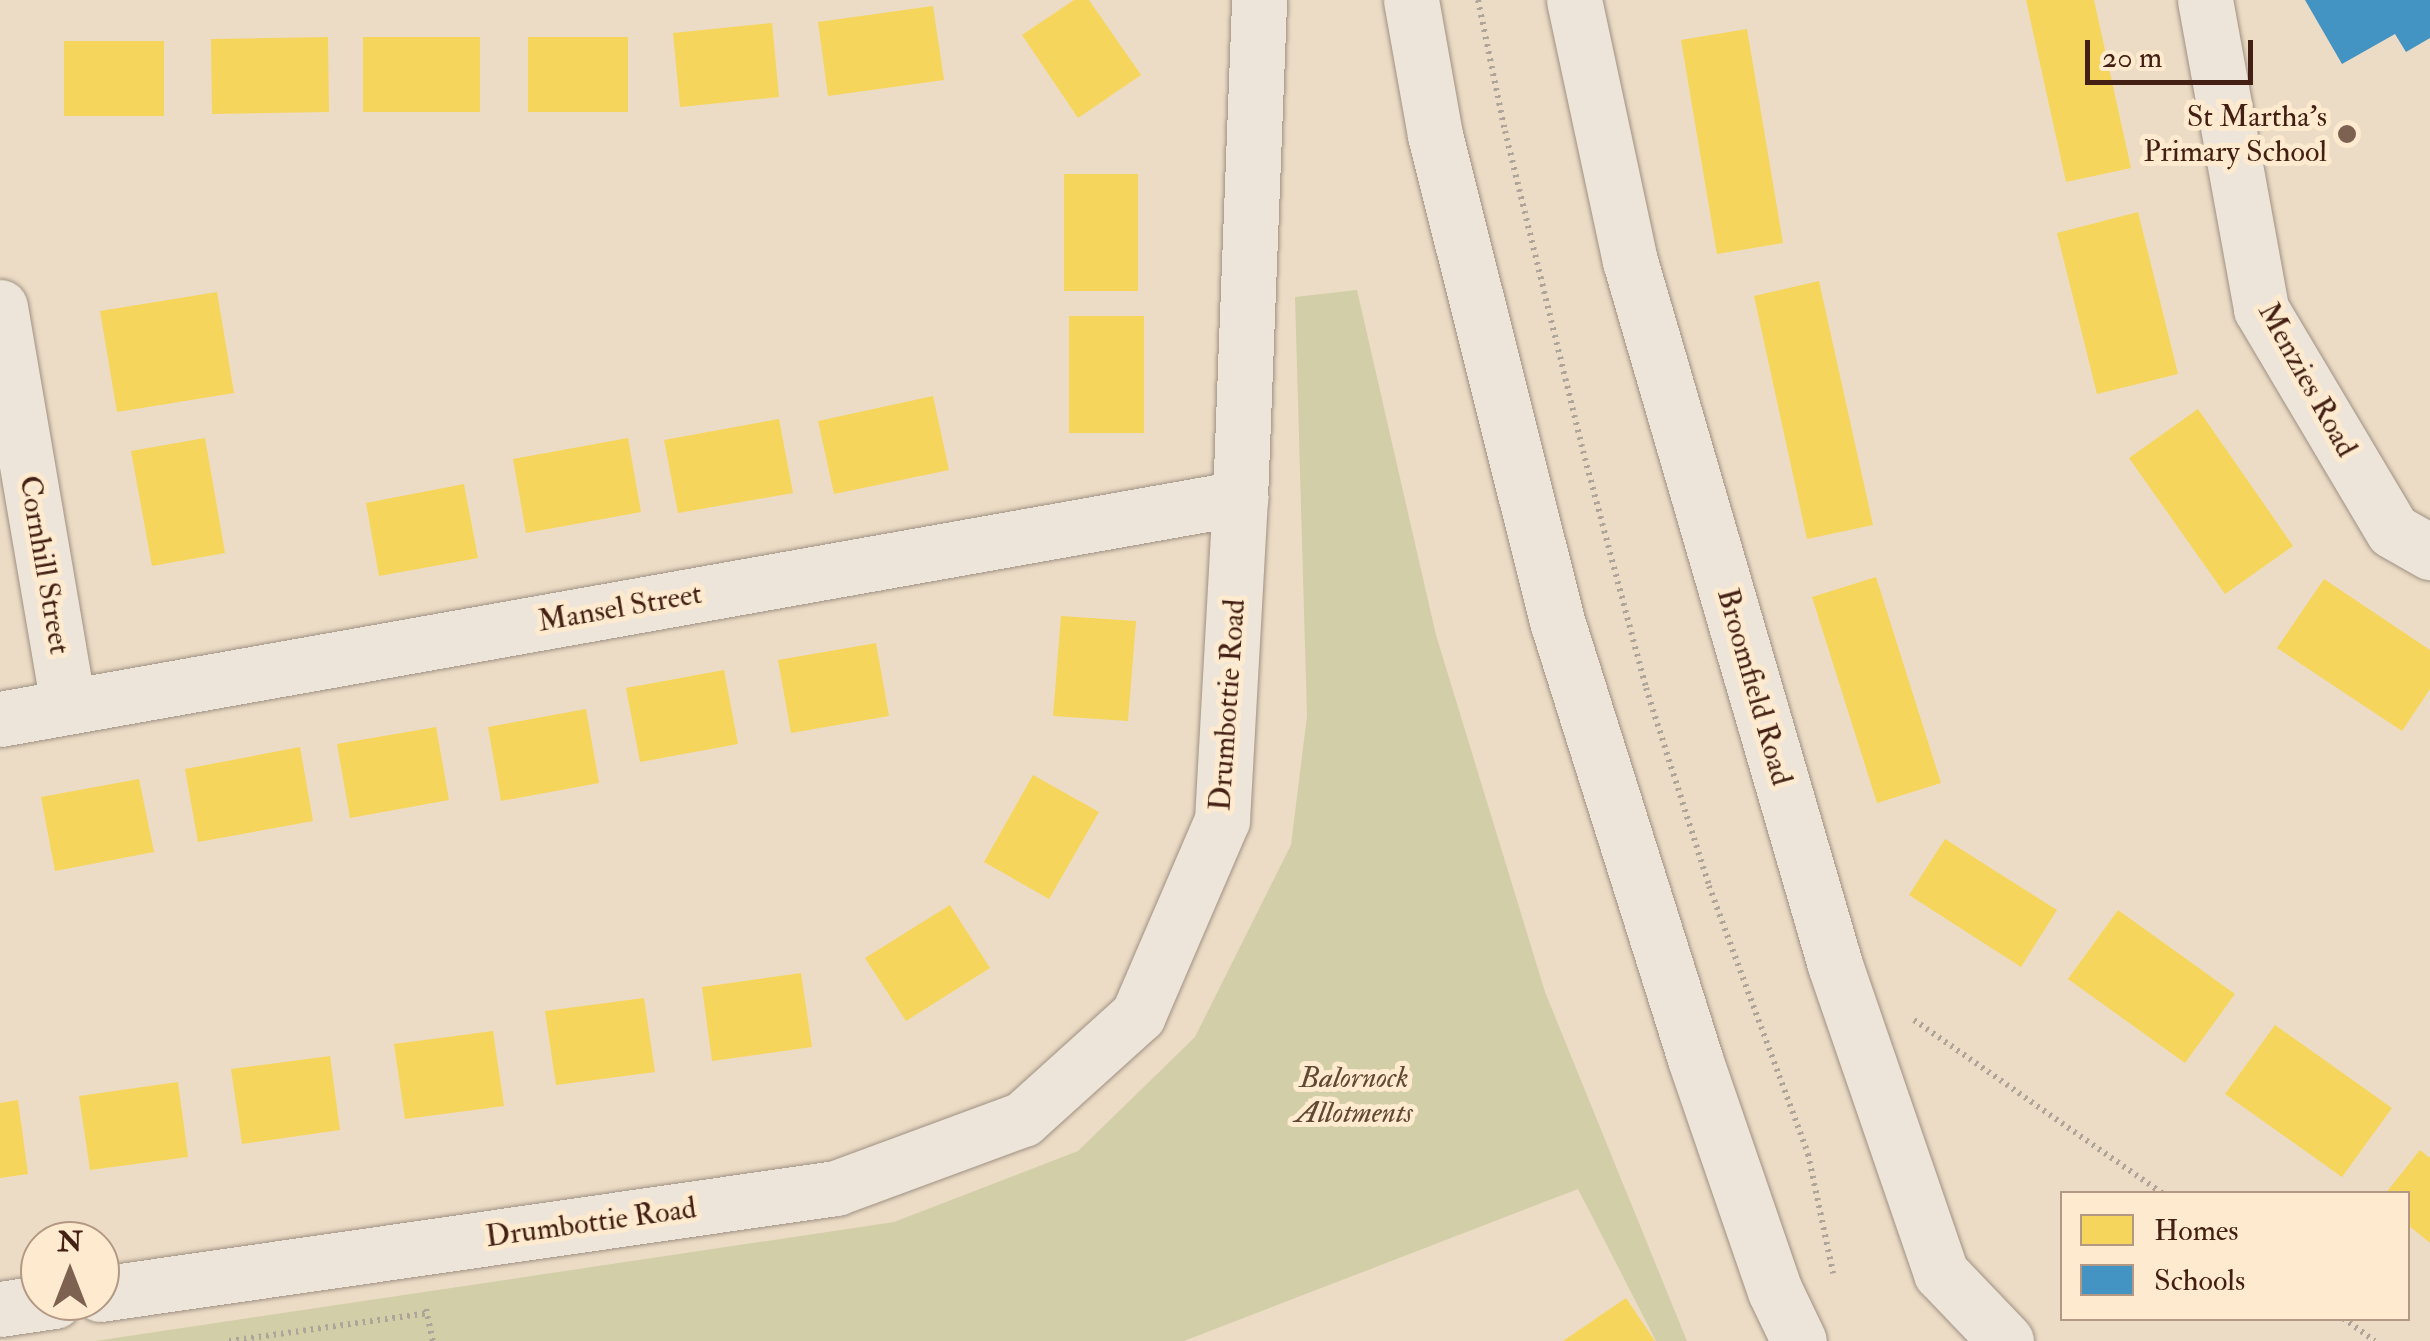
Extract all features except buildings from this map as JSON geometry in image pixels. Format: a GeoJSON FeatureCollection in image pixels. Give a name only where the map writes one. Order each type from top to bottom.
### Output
{"type":"FeatureCollection","features":[{"type":"Feature","properties":{"kind":"street","name":"Drumbottie Road"},"geometry":{"type":"LineString","coordinates":[[120,1291],[836,1188],[1023,1120],[1138,1015],[1222,820],[1240,498],[1258,0]]}},
{"type":"Feature","properties":{"kind":"street"},"geometry":{"type":"LineString","coordinates":[[1411,0],[1435,134],[1557,620],[1695,1059],[1775,1291],[1799,1341]]}},
{"type":"Feature","properties":{"kind":"street","name":"Broomfield Road"},"geometry":{"type":"LineString","coordinates":[[1574,0],[1630,261],[1835,965],[1941,1273],[2006,1341]]}},
{"type":"Feature","properties":{"kind":"street","name":"Menzies Road"},"geometry":{"type":"LineString","coordinates":[[2205,0],[2261,308],[2393,531],[2430,552]]}},
{"type":"Feature","properties":{"kind":"street","name":"Cornhill Street"},"geometry":{"type":"LineString","coordinates":[[0,307],[68,705]]}},
{"type":"Feature","properties":{"kind":"street","name":"Mansel Street"},"geometry":{"type":"LineString","coordinates":[[0,719],[1240,498]]}},
{"type":"Feature","properties":{"kind":"path"},"geometry":{"type":"LineString","coordinates":[[1478,0],[1564,376],[1646,688],[1709,886],[1808,1154],[1839,1289]]}},
{"type":"Feature","properties":{"kind":"path"},"geometry":{"type":"LineString","coordinates":[[1835,965],[2159,1191]]}},
{"type":"Feature","properties":{"kind":"path"},"geometry":{"type":"LineString","coordinates":[[229,1341],[427,1313]]}},
{"type":"Feature","properties":{"kind":"path"},"geometry":{"type":"LineString","coordinates":[[2347,1321],[2375,1341]]}},
{"type":"Feature","properties":{"kind":"green space","name":"Balornock Allotments"},"geometry":{"type":"Polygon","coordinates":[[[1357,290],[1436,635],[1545,992],[1687,1341],[1656,1341],[1578,1189],[1184,1341],[95,1341],[894,1222],[1078,1151],[1195,1037],[1291,845],[1307,716],[1295,297],[1357,290]]]}},
{"type":"Feature","properties":{"kind":"place","name":"St Martha's Primary School"},"geometry":{"type":"Point","coordinates":[2347,134]}}]}
